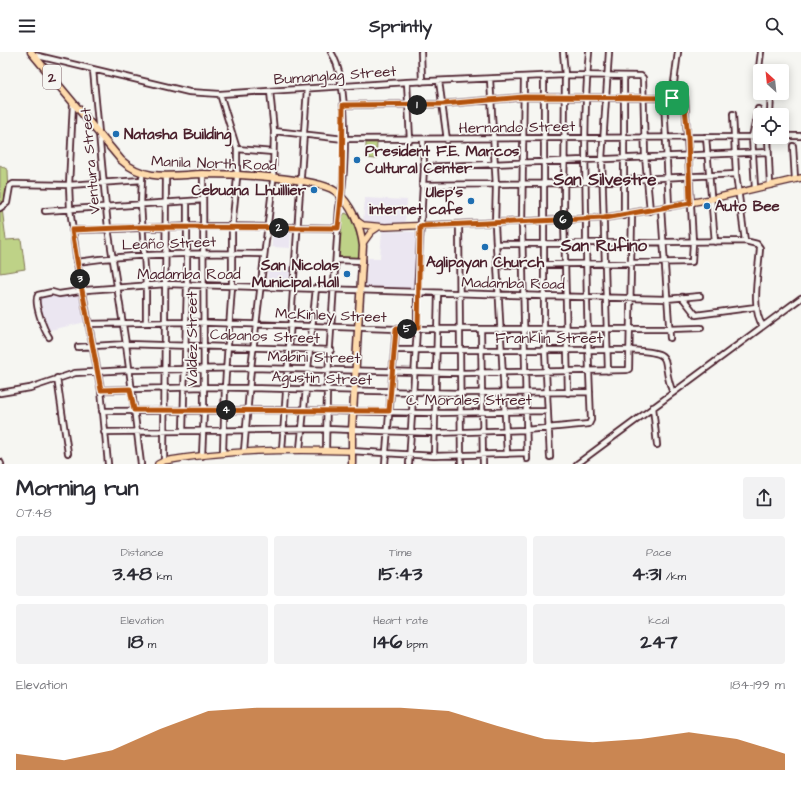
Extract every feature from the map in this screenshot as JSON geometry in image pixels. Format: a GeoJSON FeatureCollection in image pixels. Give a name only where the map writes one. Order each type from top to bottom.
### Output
{"type":"FeatureCollection","features":[{"type":"Feature","properties":{"kind":"highway","name":"Manila North Road"},"geometry":{"type":"LineString","coordinates":[[33,54],[124,162],[142,176],[202,174],[273,178],[325,186],[335,191],[341,197],[355,218],[363,243],[362,291],[352,430],[352,464]]}},
{"type":"Feature","properties":{"kind":"main road"},"geometry":{"type":"LineString","coordinates":[[355,218],[363,225],[379,227],[495,224],[604,218],[624,216],[712,199],[798,179]]}},
{"type":"Feature","properties":{"kind":"main road"},"geometry":{"type":"LineString","coordinates":[[363,243],[371,232],[379,227]]}},
{"type":"Feature","properties":{"kind":"main road"},"geometry":{"type":"LineString","coordinates":[[161,463],[223,452],[282,450],[351,451]]}},
{"type":"Feature","properties":{"kind":"street"},"geometry":{"type":"LineString","coordinates":[[326,450],[327,390],[331,350],[344,139],[343,105],[339,72],[332,52]]}},
{"type":"Feature","properties":{"kind":"street"},"geometry":{"type":"LineString","coordinates":[[421,52],[422,82]]}},
{"type":"Feature","properties":{"kind":"street"},"geometry":{"type":"LineString","coordinates":[[563,52],[565,75],[564,220],[568,393]]}},
{"type":"Feature","properties":{"kind":"street"},"geometry":{"type":"LineString","coordinates":[[104,432],[223,432],[326,429],[388,430],[436,433],[526,430],[589,424],[591,420],[587,351],[584,138],[585,98],[589,52]]}},
{"type":"Feature","properties":{"kind":"street"},"geometry":{"type":"LineString","coordinates":[[608,52],[602,159],[608,370]]}},
{"type":"Feature","properties":{"kind":"street"},"geometry":{"type":"LineString","coordinates":[[672,98],[678,52]]}},
{"type":"Feature","properties":{"kind":"street"},"geometry":{"type":"LineString","coordinates":[[760,64],[761,52]]}},
{"type":"Feature","properties":{"kind":"street","name":"Bumanglag Street"},"geometry":{"type":"LineString","coordinates":[[33,54],[93,70],[189,92],[220,94],[270,92],[407,82],[490,80],[565,75],[607,75],[641,76],[643,78],[643,98]]}},
{"type":"Feature","properties":{"kind":"street","name":"Ventura Street"},"geometry":{"type":"LineString","coordinates":[[93,70],[108,228],[123,322],[130,389],[141,464]]}},
{"type":"Feature","properties":{"kind":"street"},"geometry":{"type":"LineString","coordinates":[[544,76],[544,350],[550,457]]}},
{"type":"Feature","properties":{"kind":"street"},"geometry":{"type":"LineString","coordinates":[[624,76],[624,216]]}},
{"type":"Feature","properties":{"kind":"street"},"geometry":{"type":"LineString","coordinates":[[351,451],[434,456],[507,454],[527,456],[522,222],[524,78]]}},
{"type":"Feature","properties":{"kind":"street"},"geometry":{"type":"LineString","coordinates":[[490,80],[496,186],[495,224],[502,372],[507,430],[507,454]]}},
{"type":"Feature","properties":{"kind":"street"},"geometry":{"type":"LineString","coordinates":[[439,81],[447,140]]}},
{"type":"Feature","properties":{"kind":"street"},"geometry":{"type":"LineString","coordinates":[[407,82],[410,140]]}},
{"type":"Feature","properties":{"kind":"street"},"geometry":{"type":"LineString","coordinates":[[282,450],[307,89]]}},
{"type":"Feature","properties":{"kind":"street"},"geometry":{"type":"LineString","coordinates":[[244,451],[263,254],[273,178],[274,132],[270,92]]}},
{"type":"Feature","properties":{"kind":"street"},"geometry":{"type":"LineString","coordinates":[[220,94],[237,148],[237,175],[232,228],[232,286],[225,387],[223,452]]}},
{"type":"Feature","properties":{"kind":"street"},"geometry":{"type":"LineString","coordinates":[[343,105],[443,104],[524,97],[685,99],[693,242],[692,262],[586,262],[498,265]]}},
{"type":"Feature","properties":{"kind":"street"},"geometry":{"type":"LineString","coordinates":[[643,98],[645,156],[650,211]]}},
{"type":"Feature","properties":{"kind":"street"},"geometry":{"type":"LineString","coordinates":[[664,98],[669,207]]}},
{"type":"Feature","properties":{"kind":"street"},"geometry":{"type":"LineString","coordinates":[[73,103],[69,185],[72,230],[101,390],[108,464]]}},
{"type":"Feature","properties":{"kind":"street"},"geometry":{"type":"LineString","coordinates":[[733,114],[736,174],[740,192],[745,241]]}},
{"type":"Feature","properties":{"kind":"street","name":"Hernando Street"},"geometry":{"type":"LineString","coordinates":[[274,132],[344,139],[410,140],[752,137]]}},
{"type":"Feature","properties":{"kind":"street"},"geometry":{"type":"LineString","coordinates":[[753,132],[752,152],[755,188]]}},
{"type":"Feature","properties":{"kind":"street"},"geometry":{"type":"LineString","coordinates":[[789,136],[801,136]]}},
{"type":"Feature","properties":{"kind":"street"},"geometry":{"type":"LineString","coordinates":[[706,137],[715,242]]}},
{"type":"Feature","properties":{"kind":"street"},"geometry":{"type":"LineString","coordinates":[[409,464],[418,328],[417,292],[424,167],[423,139]]}},
{"type":"Feature","properties":{"kind":"street"},"geometry":{"type":"LineString","coordinates":[[768,144],[770,185]]}},
{"type":"Feature","properties":{"kind":"street"},"geometry":{"type":"LineString","coordinates":[[793,146],[798,179]]}},
{"type":"Feature","properties":{"kind":"street"},"geometry":{"type":"LineString","coordinates":[[237,148],[273,152]]}},
{"type":"Feature","properties":{"kind":"street"},"geometry":{"type":"LineString","coordinates":[[424,167],[688,154],[768,152]]}},
{"type":"Feature","properties":{"kind":"street","name":"Valdez Street"},"geometry":{"type":"LineString","coordinates":[[202,174],[204,226],[204,431],[202,456]]}},
{"type":"Feature","properties":{"kind":"street"},"geometry":{"type":"LineString","coordinates":[[422,185],[496,186],[564,184],[736,174]]}},
{"type":"Feature","properties":{"kind":"street"},"geometry":{"type":"LineString","coordinates":[[0,208],[7,203],[10,186],[13,184],[69,185],[104,182],[142,176],[141,204],[145,255],[146,322]]}},
{"type":"Feature","properties":{"kind":"street"},"geometry":{"type":"LineString","coordinates":[[161,463],[164,431],[164,345],[167,255],[166,176]]}},
{"type":"Feature","properties":{"kind":"street"},"geometry":{"type":"LineString","coordinates":[[45,210],[203,200]]}},
{"type":"Feature","properties":{"kind":"street"},"geometry":{"type":"LineString","coordinates":[[183,431],[183,388],[188,285],[187,202]]}},
{"type":"Feature","properties":{"kind":"street"},"geometry":{"type":"LineString","coordinates":[[661,209],[668,329],[670,338]]}},
{"type":"Feature","properties":{"kind":"street"},"geometry":{"type":"LineString","coordinates":[[629,350],[633,243],[632,214]]}},
{"type":"Feature","properties":{"kind":"street"},"geometry":{"type":"LineString","coordinates":[[459,225],[461,464]]}},
{"type":"Feature","properties":{"kind":"street"},"geometry":{"type":"LineString","coordinates":[[72,230],[204,226],[232,228],[338,228]]}},
{"type":"Feature","properties":{"kind":"street"},"geometry":{"type":"LineString","coordinates":[[496,244],[745,241],[757,244],[760,246],[756,307],[759,320],[763,326]]}},
{"type":"Feature","properties":{"kind":"street","name":"Leaño Street"},"geometry":{"type":"LineString","coordinates":[[77,262],[113,256],[233,253],[263,254]]}},
{"type":"Feature","properties":{"kind":"street"},"geometry":{"type":"LineString","coordinates":[[336,260],[363,261]]}},
{"type":"Feature","properties":{"kind":"street","name":"Madamba Road"},"geometry":{"type":"LineString","coordinates":[[49,337],[42,324],[36,296],[52,292],[59,294],[82,290],[146,285],[166,284],[316,288],[362,291],[565,297],[666,298],[700,296]]}},
{"type":"Feature","properties":{"kind":"street"},"geometry":{"type":"LineString","coordinates":[[300,450],[316,288]]}},
{"type":"Feature","properties":{"kind":"street"},"geometry":{"type":"LineString","coordinates":[[434,456],[436,433],[438,293]]}},
{"type":"Feature","properties":{"kind":"street"},"geometry":{"type":"LineString","coordinates":[[682,297],[696,315],[756,307]]}},
{"type":"Feature","properties":{"kind":"street"},"geometry":{"type":"LineString","coordinates":[[577,464],[801,298]]}},
{"type":"Feature","properties":{"kind":"street","name":"McKinley Street"},"geometry":{"type":"LineString","coordinates":[[88,324],[123,322],[204,322],[396,329],[702,328]]}},
{"type":"Feature","properties":{"kind":"street"},"geometry":{"type":"LineString","coordinates":[[385,464],[396,329]]}},
{"type":"Feature","properties":{"kind":"street"},"geometry":{"type":"LineString","coordinates":[[481,329],[480,351],[483,464]]}},
{"type":"Feature","properties":{"kind":"street","name":"Cabanos Street"},"geometry":{"type":"LineString","coordinates":[[78,347],[126,344],[331,350]]}},
{"type":"Feature","properties":{"kind":"street","name":"Franklin Street"},"geometry":{"type":"LineString","coordinates":[[395,350],[629,350],[654,352],[663,356],[667,366],[673,393]]}},
{"type":"Feature","properties":{"kind":"street","name":"Mabini Street"},"geometry":{"type":"LineString","coordinates":[[0,393],[30,388],[75,373],[128,370],[287,368],[460,373],[627,370],[629,369],[629,350]]}},
{"type":"Feature","properties":{"kind":"street"},"geometry":{"type":"LineString","coordinates":[[57,378],[68,453]]}},
{"type":"Feature","properties":{"kind":"street","name":"Agustin Street"},"geometry":{"type":"LineString","coordinates":[[101,390],[225,387],[413,393],[525,394],[590,392]]}},
{"type":"Feature","properties":{"kind":"street"},"geometry":{"type":"LineString","coordinates":[[653,407],[657,445]]}},
{"type":"Feature","properties":{"kind":"street","name":"C. Morales Street"},"geometry":{"type":"LineString","coordinates":[[102,411],[164,409],[389,411],[436,413],[548,411]]}},
{"type":"Feature","properties":{"kind":"shaded area"},"geometry":{"type":"Polygon","coordinates":[[[365,198],[407,200],[405,224],[363,222],[365,198]]]}},
{"type":"Feature","properties":{"kind":"shaded area"},"geometry":{"type":"Polygon","coordinates":[[[272,229],[291,230],[290,248],[272,247],[272,229]]]}},
{"type":"Feature","properties":{"kind":"shaded area"},"geometry":{"type":"Polygon","coordinates":[[[382,231],[420,232],[418,290],[365,288],[368,258],[380,258],[382,231]]]}},
{"type":"Feature","properties":{"kind":"shaded area"},"geometry":{"type":"Polygon","coordinates":[[[268,265],[295,266],[294,284],[267,282],[268,265]]]}},
{"type":"Feature","properties":{"kind":"shaded area"},"geometry":{"type":"Polygon","coordinates":[[[79,292],[86,322],[46,331],[38,295],[79,292]]]}},
{"type":"Feature","properties":{"kind":"green space"},"geometry":{"type":"Polygon","coordinates":[[[366,143],[377,143],[376,159],[366,158],[366,143]]]}},
{"type":"Feature","properties":{"kind":"green space"},"geometry":{"type":"Polygon","coordinates":[[[0,165],[8,170],[9,199],[2,208],[6,240],[21,239],[25,269],[0,273],[0,165]]]}},
{"type":"Feature","properties":{"kind":"green space"},"geometry":{"type":"Polygon","coordinates":[[[345,213],[349,215],[356,231],[361,260],[338,258],[342,217],[345,213]]]}},
{"type":"Feature","properties":{"kind":"place","name":"Natasha Building"},"geometry":{"type":"Point","coordinates":[116,134]}},
{"type":"Feature","properties":{"kind":"place","name":"President F.E. Marcos Cultural Center"},"geometry":{"type":"Point","coordinates":[357,160]}},
{"type":"Feature","properties":{"kind":"place","name":"Cebuana Lhuillier"},"geometry":{"type":"Point","coordinates":[314,190]}},
{"type":"Feature","properties":{"kind":"place","name":"Ulep's internet cafe"},"geometry":{"type":"Point","coordinates":[471,201]}},
{"type":"Feature","properties":{"kind":"place","name":"Auto Bee"},"geometry":{"type":"Point","coordinates":[707,206]}},
{"type":"Feature","properties":{"kind":"place","name":"Aglipayan Church"},"geometry":{"type":"Point","coordinates":[485,247]}},
{"type":"Feature","properties":{"kind":"place","name":"San Nicolas Municipal Hall"},"geometry":{"type":"Point","coordinates":[347,274]}},
{"type":"Feature","properties":{"kind":"district","name":"San Silvestre"},"geometry":{"type":"Point","coordinates":[605,179]}},
{"type":"Feature","properties":{"kind":"district","name":"San Rufino"},"geometry":{"type":"Point","coordinates":[604,245]}},
{"type":"Feature","properties":{"kind":"route"},"geometry":{"type":"LineString","coordinates":[[524,97],[672,98],[685,98],[690,203],[604,218],[495,224],[420,226],[417,292],[418,328],[396,329],[389,411],[134,410],[130,389],[101,390],[72,230],[204,226],[232,228],[338,228],[342,189],[344,139],[343,105],[443,104],[524,97]]}}]}
